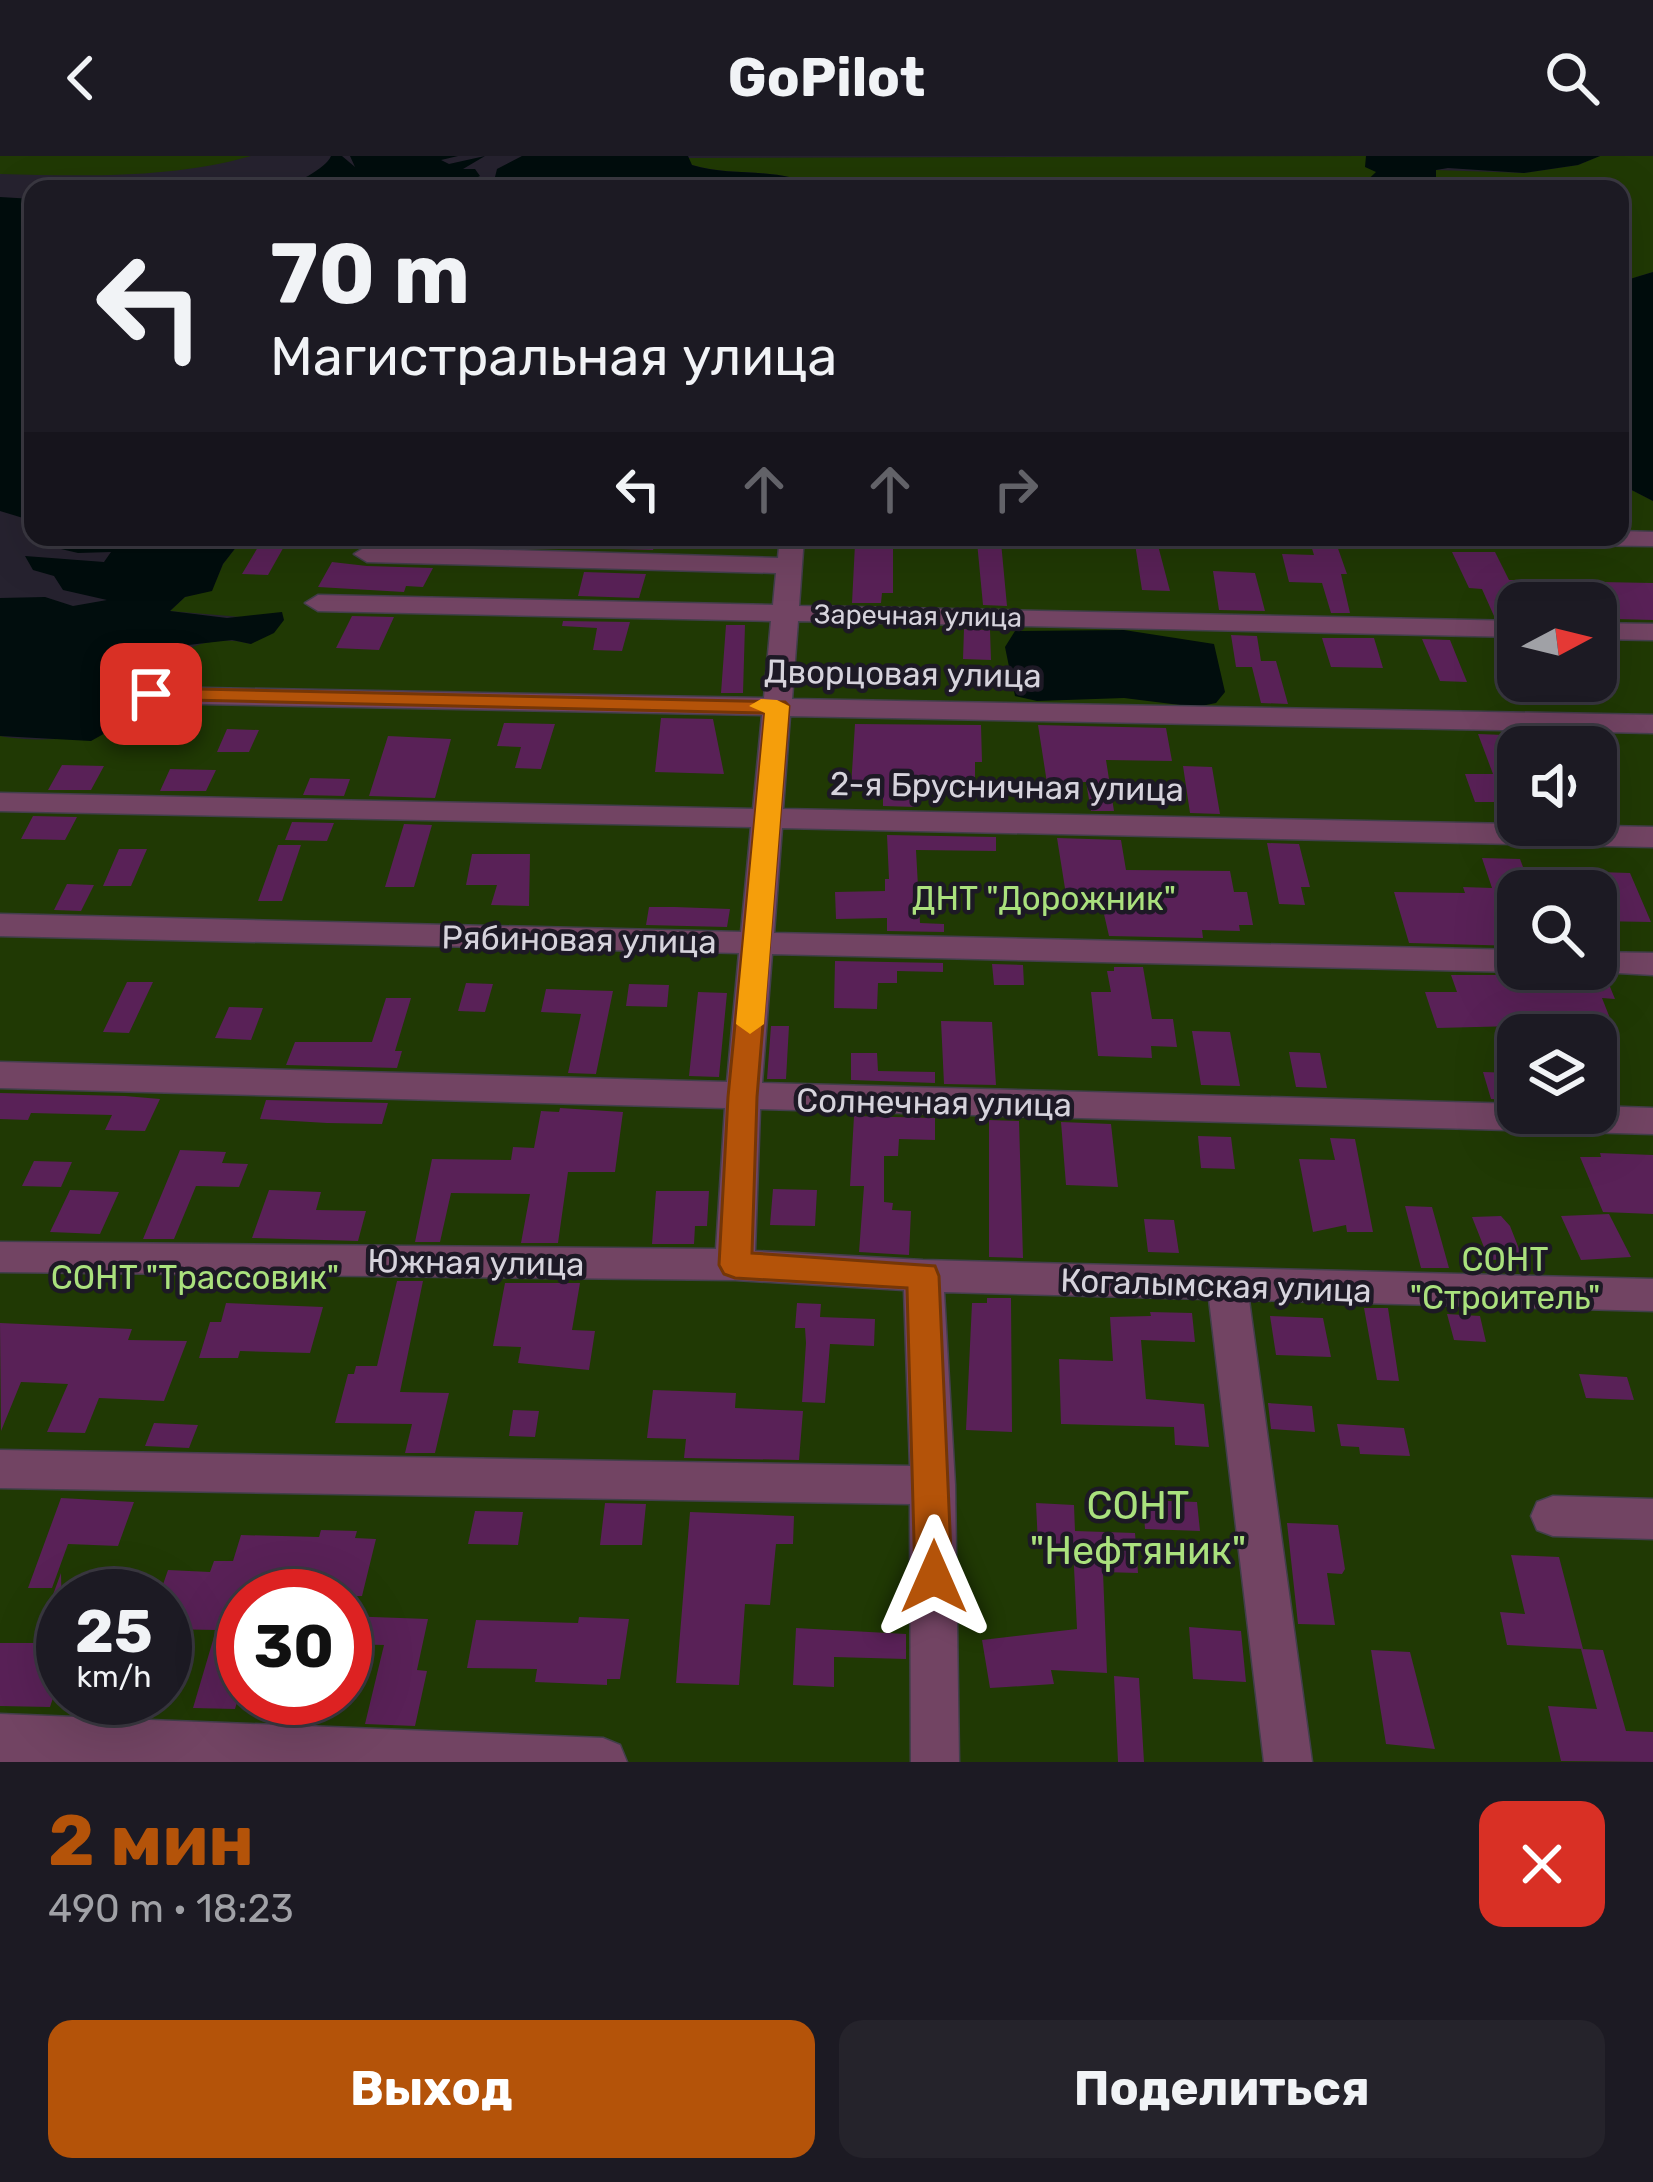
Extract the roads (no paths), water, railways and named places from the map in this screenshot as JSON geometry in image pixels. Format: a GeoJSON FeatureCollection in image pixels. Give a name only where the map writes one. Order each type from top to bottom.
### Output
{"type":"FeatureCollection","features":[{"type":"Feature","properties":{"kind":"street"},"geometry":{"type":"LineString","coordinates":[[367,554],[791,551],[742,1097],[735,1265]]}},
{"type":"Feature","properties":{"kind":"street","name":"Заречная улица"},"geometry":{"type":"LineString","coordinates":[[318,603],[1497,629]]}},
{"type":"Feature","properties":{"kind":"street"},"geometry":{"type":"LineString","coordinates":[[1617,631],[1653,632]]}},
{"type":"Feature","properties":{"kind":"street","name":"Дворцовая улица"},"geometry":{"type":"LineString","coordinates":[[151,694],[1653,724]]}},
{"type":"Feature","properties":{"kind":"street","name":"2-я Брусничная улица"},"geometry":{"type":"LineString","coordinates":[[0,802],[1653,837]]}},
{"type":"Feature","properties":{"kind":"street","name":"Рябиновая улица"},"geometry":{"type":"LineString","coordinates":[[0,926],[1497,961]]}},
{"type":"Feature","properties":{"kind":"street"},"geometry":{"type":"LineString","coordinates":[[1617,963],[1653,964]]}},
{"type":"Feature","properties":{"kind":"street","name":"Солнечная улица"},"geometry":{"type":"LineString","coordinates":[[0,1076],[1653,1121]]}},
{"type":"Feature","properties":{"kind":"street","name":"Южная улица"},"geometry":{"type":"LineString","coordinates":[[0,1257],[735,1265],[923,1276]]}},
{"type":"Feature","properties":{"kind":"street"},"geometry":{"type":"LineString","coordinates":[[923,1276],[933,1485],[935,1762]]}},
{"type":"Feature","properties":{"kind":"street","name":"Когалымская улица"},"geometry":{"type":"LineString","coordinates":[[923,1276],[1653,1295]]}},
{"type":"Feature","properties":{"kind":"street"},"geometry":{"type":"LineString","coordinates":[[1227,1284],[1288,1762]]}},
{"type":"Feature","properties":{"kind":"street"},"geometry":{"type":"LineString","coordinates":[[0,1469],[933,1485]]}},
{"type":"Feature","properties":{"kind":"street"},"geometry":{"type":"LineString","coordinates":[[1553,1516],[1653,1519]]}},
{"type":"Feature","properties":{"kind":"street"},"geometry":{"type":"LineString","coordinates":[[0,1738],[604,1762]]}},
{"type":"Feature","properties":{"kind":"park label","name":"ДНТ \"Дорожник\""},"geometry":{"type":"Point","coordinates":[1044,898]}},
{"type":"Feature","properties":{"kind":"park label","name":"СОНТ \"Трассовик\""},"geometry":{"type":"Point","coordinates":[195,1277]}},
{"type":"Feature","properties":{"kind":"park label","name":"СОНТ \"Строитель\""},"geometry":{"type":"Point","coordinates":[1505,1278]}},
{"type":"Feature","properties":{"kind":"park label","name":"СОНТ \"Нефтяник\""},"geometry":{"type":"Point","coordinates":[1138,1528]}}]}
